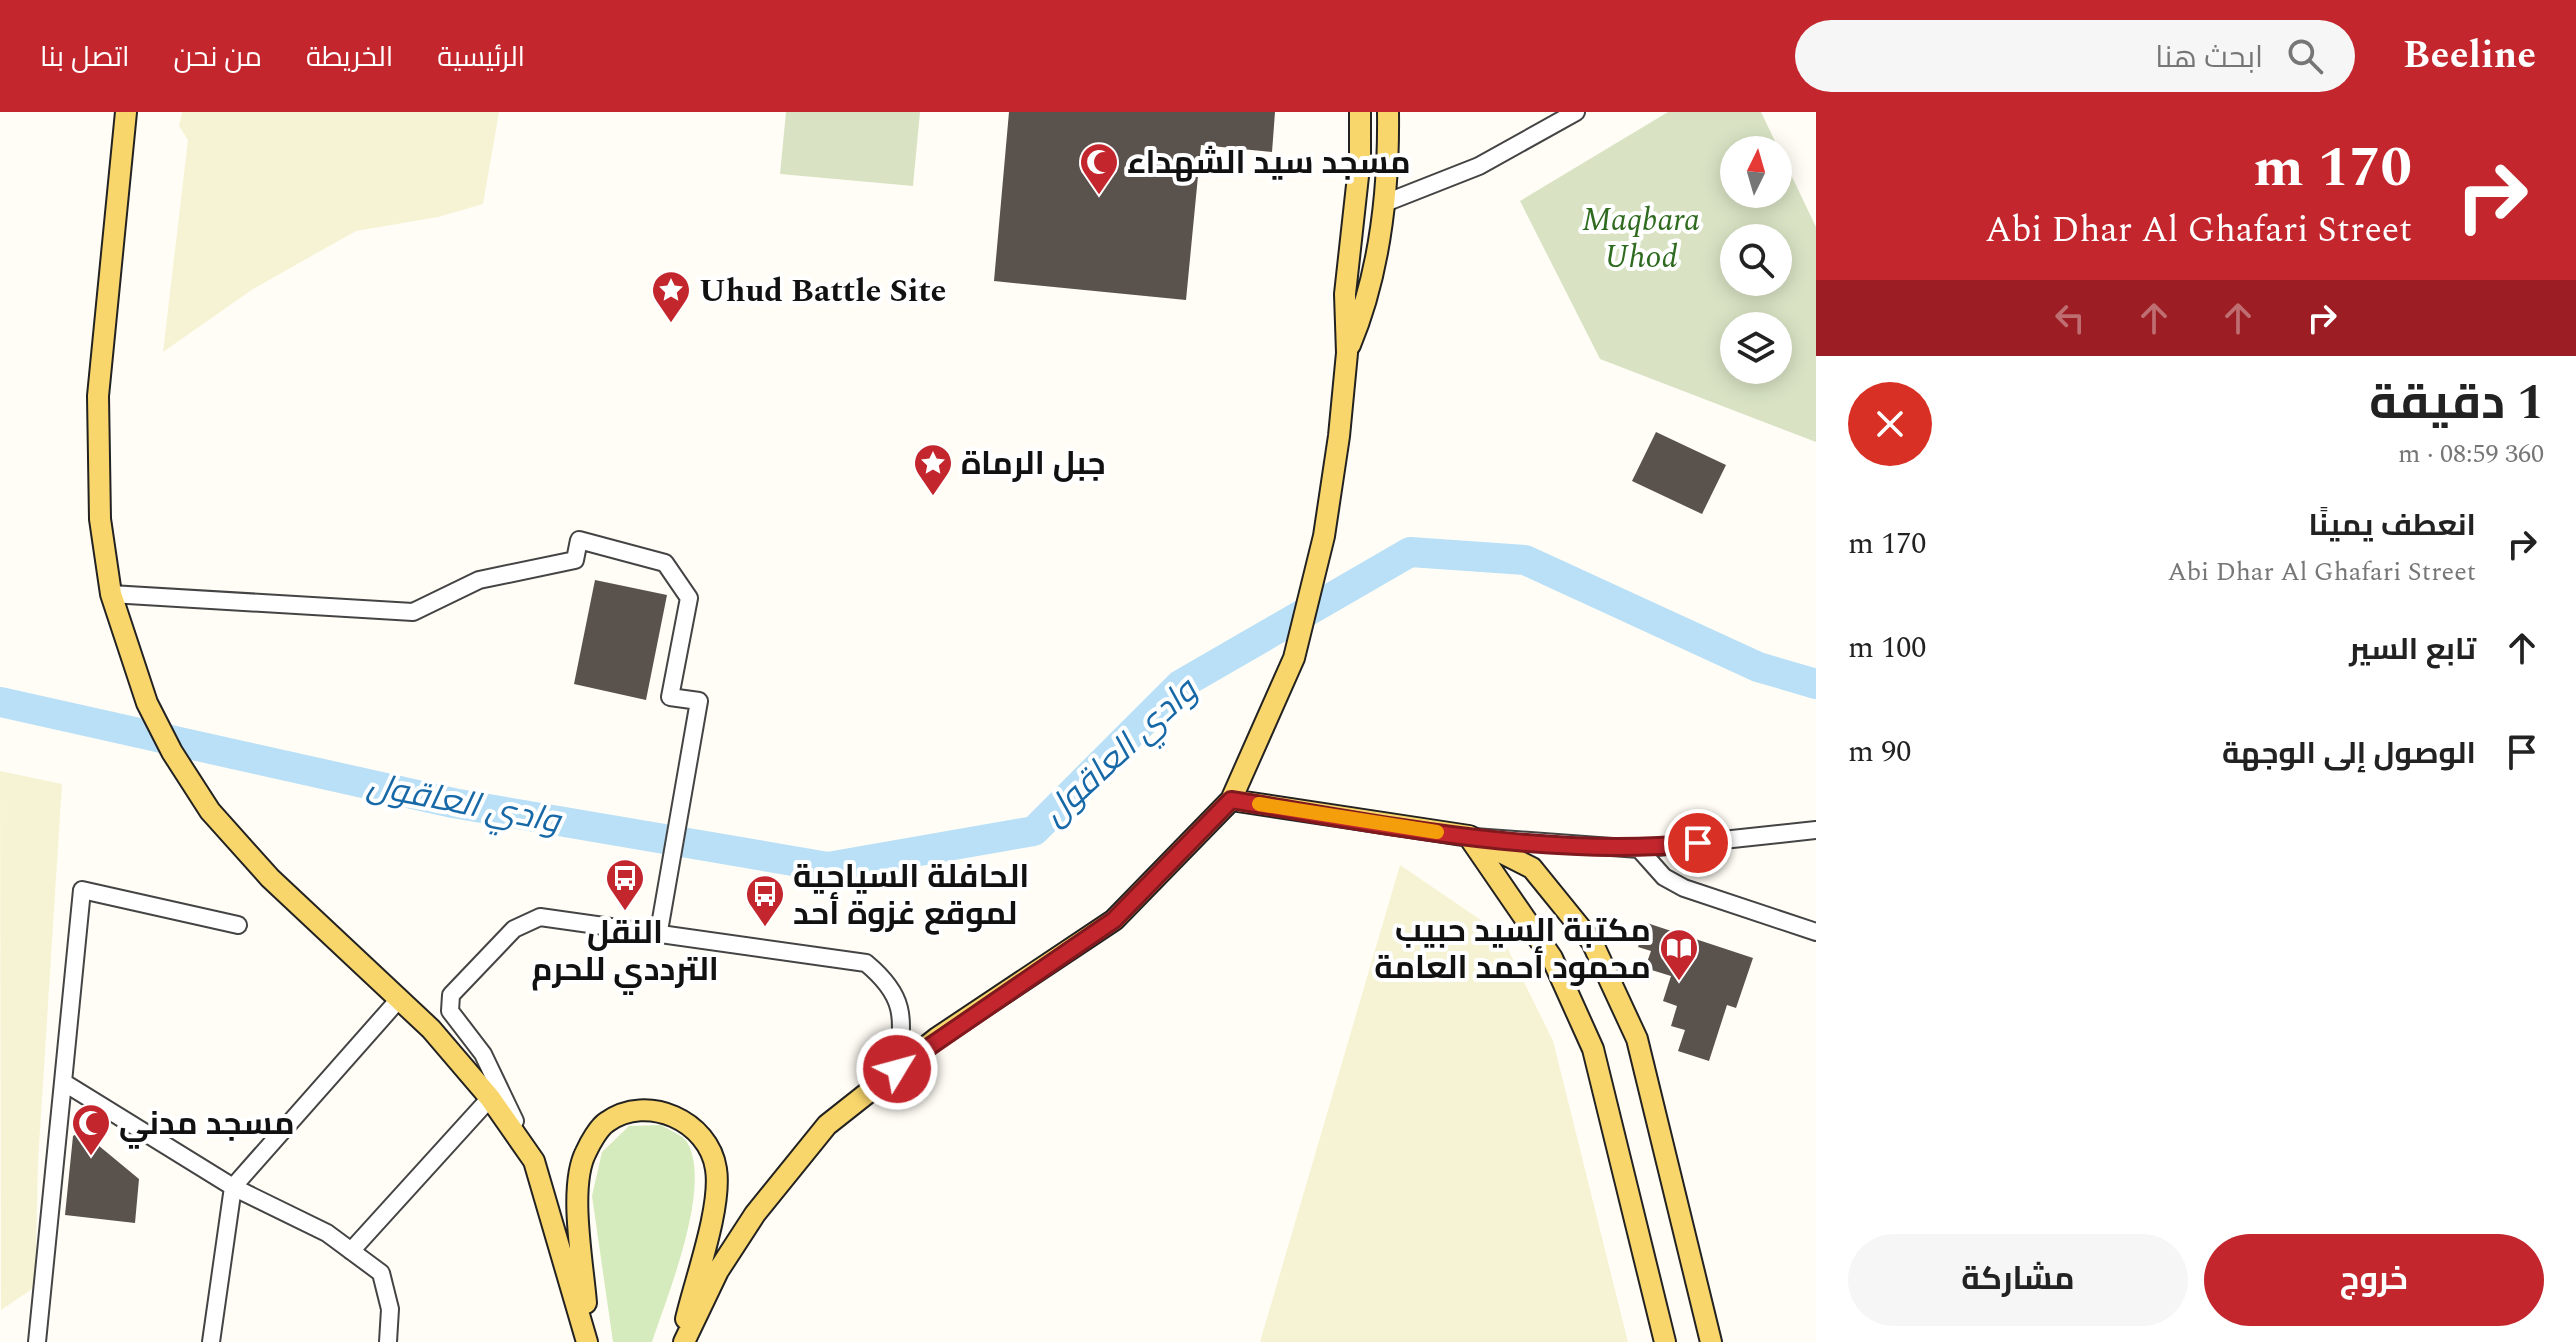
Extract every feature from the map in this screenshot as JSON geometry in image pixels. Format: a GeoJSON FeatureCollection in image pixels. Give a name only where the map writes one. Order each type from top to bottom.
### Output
{"type":"FeatureCollection","features":[{"type":"Feature","properties":{"kind":"main road"},"geometry":{"type":"LineString","coordinates":[[126,112],[98,396],[100,519],[111,594],[126,647],[166,740],[210,811],[270,878],[400,998],[490,1098],[534,1161],[588,1342]]}},
{"type":"Feature","properties":{"kind":"main road"},"geometry":{"type":"LineString","coordinates":[[682,1342],[718,1271],[755,1214],[827,1125],[897,1069],[1114,920],[1231,800],[1271,716],[1294,658],[1324,536],[1347,353],[1345,294],[1360,158],[1360,112]]}},
{"type":"Feature","properties":{"kind":"main road"},"geometry":{"type":"LineString","coordinates":[[1347,353],[1366,307],[1385,203],[1388,112]]}},
{"type":"Feature","properties":{"kind":"main road"},"geometry":{"type":"LineString","coordinates":[[1231,800],[1469,836],[1532,868],[1592,942],[1637,1039],[1711,1342]]}},
{"type":"Feature","properties":{"kind":"main road"},"geometry":{"type":"LineString","coordinates":[[1469,836],[1552,958],[1593,1049],[1665,1342]]}},
{"type":"Feature","properties":{"kind":"main road"},"geometry":{"type":"LineString","coordinates":[[588,1342],[578,1192],[584,1154],[605,1122],[629,1112],[653,1111],[686,1120],[700,1135],[716,1168],[714,1207],[682,1342]]}},
{"type":"Feature","properties":{"kind":"street"},"geometry":{"type":"LineString","coordinates":[[1385,203],[1479,166],[1575,112]]}},
{"type":"Feature","properties":{"kind":"street"},"geometry":{"type":"LineString","coordinates":[[111,594],[413,612],[479,580],[575,560],[579,540],[665,563],[689,598],[670,697],[699,701],[659,931]]}},
{"type":"Feature","properties":{"kind":"street"},"geometry":{"type":"LineString","coordinates":[[1469,836],[1639,849],[1816,830]]}},
{"type":"Feature","properties":{"kind":"street"},"geometry":{"type":"LineString","coordinates":[[1639,849],[1656,871],[1684,888],[1816,932]]}},
{"type":"Feature","properties":{"kind":"street"},"geometry":{"type":"LineString","coordinates":[[37,1342],[82,890],[238,925]]}},
{"type":"Feature","properties":{"kind":"street"},"geometry":{"type":"LineString","coordinates":[[534,1161],[483,1054],[450,1011],[451,995],[514,929],[540,917],[659,931],[866,963],[887,980],[897,997],[903,1020],[897,1069]]}},
{"type":"Feature","properties":{"kind":"street"},"geometry":{"type":"LineString","coordinates":[[211,1342],[233,1187],[400,998]]}},
{"type":"Feature","properties":{"kind":"street"},"geometry":{"type":"LineString","coordinates":[[63,1082],[233,1187],[327,1233],[381,1273],[390,1309],[388,1342]]}},
{"type":"Feature","properties":{"kind":"street"},"geometry":{"type":"LineString","coordinates":[[351,1251],[490,1098]]}},
{"type":"Feature","properties":{"kind":"shaded area"},"geometry":{"type":"Polygon","coordinates":[[[182,112],[499,112],[483,204],[438,217],[356,231],[253,289],[163,352],[188,140],[179,126],[182,112]]]}},
{"type":"Feature","properties":{"kind":"shaded area"},"geometry":{"type":"Polygon","coordinates":[[[0,771],[62,784],[38,1162],[35,1287],[1,1310],[0,771]]]}},
{"type":"Feature","properties":{"kind":"shaded area"},"geometry":{"type":"Polygon","coordinates":[[[1400,865],[1500,933],[1553,1041],[1628,1342],[1260,1342],[1400,865]]]}},
{"type":"Feature","properties":{"kind":"green space"},"geometry":{"type":"Polygon","coordinates":[[[786,112],[920,112],[913,186],[780,174],[786,112]]]}},
{"type":"Feature","properties":{"kind":"green space","name":"Maqbara Uhod"},"geometry":{"type":"Polygon","coordinates":[[[1668,112],[1761,112],[1772,136],[1720,136],[1720,208],[1792,208],[1792,177],[1816,227],[1816,442],[1600,359],[1520,201],[1668,112]]]}},
{"type":"Feature","properties":{"kind":"green space"},"geometry":{"type":"Polygon","coordinates":[[[661,1125],[687,1142],[694,1161],[695,1185],[685,1241],[652,1342],[613,1342],[592,1196],[602,1152],[629,1126],[661,1125]]]}},
{"type":"Feature","properties":{"kind":"building","name":"مسجد سيد الشهداء"},"geometry":{"type":"Polygon","coordinates":[[[1009,112],[1275,112],[1272,152],[1201,145],[1186,300],[994,281],[1009,112]]]}},
{"type":"Feature","properties":{"kind":"building"},"geometry":{"type":"Polygon","coordinates":[[[1656,432],[1726,465],[1702,514],[1632,481],[1656,432]]]}},
{"type":"Feature","properties":{"kind":"building"},"geometry":{"type":"Polygon","coordinates":[[[595,580],[667,595],[646,700],[574,684],[595,580]]]}},
{"type":"Feature","properties":{"kind":"building"},"geometry":{"type":"Polygon","coordinates":[[[1647,923],[1753,958],[1736,1008],[1727,1005],[1709,1061],[1678,1051],[1685,1030],[1671,1026],[1677,1006],[1663,1001],[1671,976],[1645,968],[1651,951],[1638,947],[1647,923]]]}},
{"type":"Feature","properties":{"kind":"building","name":"مسجد مدني"},"geometry":{"type":"Polygon","coordinates":[[[81,1131],[139,1179],[135,1223],[65,1215],[73,1136],[81,1131]]]}},
{"type":"Feature","properties":{"kind":"waterway","name":"وادي العاقول"},"geometry":{"type":"LineString","coordinates":[[0,702],[453,803],[828,867],[1034,831],[1180,685],[1410,552],[1525,560],[1758,667],[1816,684]]}},
{"type":"Feature","properties":{"kind":"slow traffic"},"geometry":{"type":"LineString","coordinates":[[1259,804],[1437,832]]}},
{"type":"Feature","properties":{"kind":"place","name":"مسجد سيد الشهداء"},"geometry":{"type":"Point","coordinates":[1099,196]}},
{"type":"Feature","properties":{"kind":"place","name":"Uhud Battle Site"},"geometry":{"type":"Point","coordinates":[671,324]}},
{"type":"Feature","properties":{"kind":"place","name":"جبل الرماة"},"geometry":{"type":"Point","coordinates":[933,497]}},
{"type":"Feature","properties":{"kind":"place","name":"النقل الترددي للحرم"},"geometry":{"type":"Point","coordinates":[625,912]}},
{"type":"Feature","properties":{"kind":"place","name":"الحافلة السياحية لموقع غزوة أحد"},"geometry":{"type":"Point","coordinates":[765,928]}},
{"type":"Feature","properties":{"kind":"place","name":"مكتبة السيد حبيب محمود أحمد العامة"},"geometry":{"type":"Point","coordinates":[1679,982]}},
{"type":"Feature","properties":{"kind":"place","name":"مسجد مدني"},"geometry":{"type":"Point","coordinates":[91,1157]}},
{"type":"Feature","properties":{"kind":"route"},"geometry":{"type":"LineString","coordinates":[[897,1069],[937,1038],[1114,920],[1231,800],[1469,836],[1639,849],[1698,843]]}}]}
